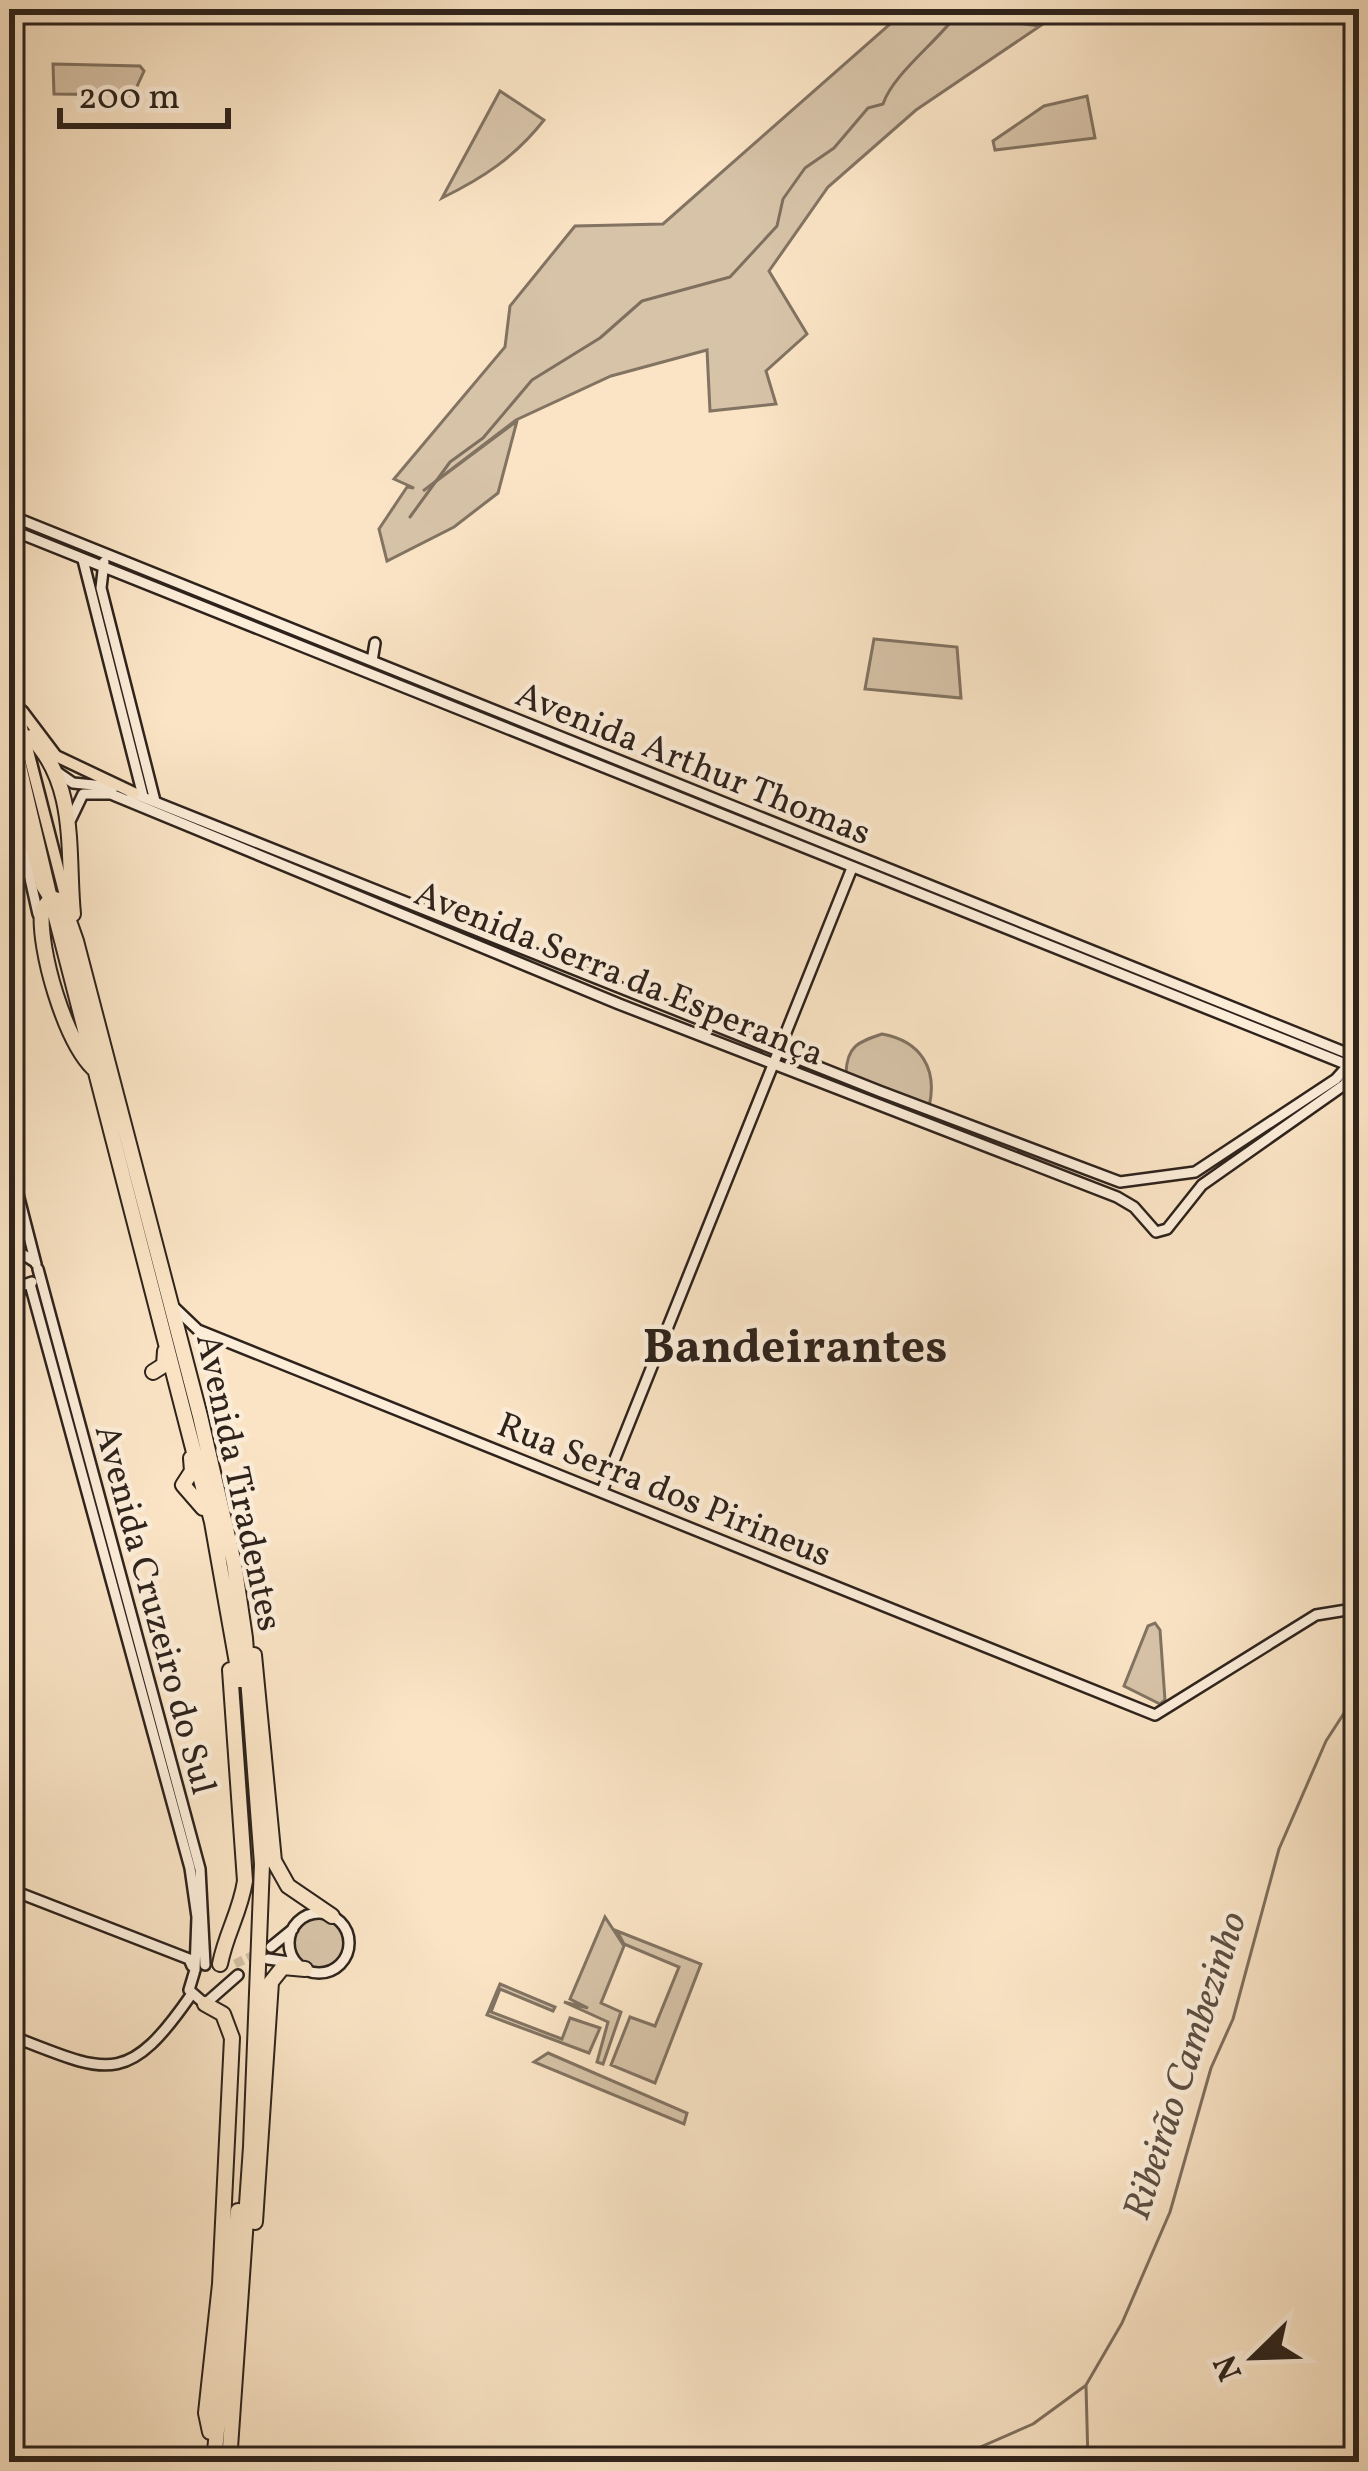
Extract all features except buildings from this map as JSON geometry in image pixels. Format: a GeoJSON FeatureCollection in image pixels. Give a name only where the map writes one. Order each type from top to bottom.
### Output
{"type":"FeatureCollection","features":[{"type":"Feature","properties":{"kind":"highway"},"geometry":{"type":"LineString","coordinates":[[9,740],[10,720]]}},
{"type":"Feature","properties":{"kind":"highway"},"geometry":{"type":"LineString","coordinates":[[32,737],[56,770],[69,833],[76,941]]}},
{"type":"Feature","properties":{"kind":"highway"},"geometry":{"type":"LineString","coordinates":[[9,758],[51,898],[40,923],[64,1021],[83,1058],[96,1071]]}},
{"type":"Feature","properties":{"kind":"highway"},"geometry":{"type":"LineString","coordinates":[[51,898],[62,901],[76,941]]}},
{"type":"Feature","properties":{"kind":"highway","name":"Avenida Tiradentes"},"geometry":{"type":"LineString","coordinates":[[51,898],[187,1423],[192,1471],[183,1485],[212,1522],[232,1590],[254,1839],[237,2220],[219,2462]]}},
{"type":"Feature","properties":{"kind":"highway","name":"Avenida Tiradentes"},"geometry":{"type":"LineString","coordinates":[[76,941],[179,1333],[232,1590],[262,1864],[241,2322],[219,2462]]}},
{"type":"Feature","properties":{"kind":"highway"},"geometry":{"type":"LineString","coordinates":[[83,1058],[84,1027]]}},
{"type":"Feature","properties":{"kind":"highway"},"geometry":{"type":"LineString","coordinates":[[146,1257],[169,1326],[179,1333]]}},
{"type":"Feature","properties":{"kind":"highway"},"geometry":{"type":"LineString","coordinates":[[153,1372],[166,1361],[162,1322]]}},
{"type":"Feature","properties":{"kind":"highway"},"geometry":{"type":"LineString","coordinates":[[232,1590],[256,1665],[274,1861],[288,1886],[332,1916]]}},
{"type":"Feature","properties":{"kind":"highway"},"geometry":{"type":"LineString","coordinates":[[219,1968],[226,1928],[240,1915],[244,1834],[232,1590]]}},
{"type":"Feature","properties":{"kind":"highway"},"geometry":{"type":"LineString","coordinates":[[241,2322],[263,2137],[271,1982],[283,1967],[301,1966]]}},
{"type":"Feature","properties":{"kind":"highway"},"geometry":{"type":"LineString","coordinates":[[205,2004],[223,2014],[232,2038],[220,2284],[206,2413],[219,2462]]}},
{"type":"Feature","properties":{"kind":"highway"},"geometry":{"type":"LineString","coordinates":[[220,2284],[237,2220]]}},
{"type":"Feature","properties":{"kind":"main road","name":"Avenida Tiradentes"},"geometry":{"type":"LineString","coordinates":[[9,677],[76,941]]}},
{"type":"Feature","properties":{"kind":"main road"},"geometry":{"type":"LineString","coordinates":[[12,694],[56,756],[144,797]]}},
{"type":"Feature","properties":{"kind":"main road","name":"Avenida Tiradentes"},"geometry":{"type":"LineString","coordinates":[[10,720],[51,898]]}},
{"type":"Feature","properties":{"kind":"street","name":"Avenida Arthur Thomas"},"geometry":{"type":"LineString","coordinates":[[9,515],[104,561],[290,635],[353,653],[577,744],[677,791],[1356,1063]]}},
{"type":"Feature","properties":{"kind":"street","name":"Avenida Arthur Thomas"},"geometry":{"type":"LineString","coordinates":[[9,530],[83,560],[104,561]]}},
{"type":"Feature","properties":{"kind":"street"},"geometry":{"type":"LineString","coordinates":[[46,544],[51,539],[77,544]]}},
{"type":"Feature","properties":{"kind":"street"},"geometry":{"type":"LineString","coordinates":[[83,560],[123,695]]}},
{"type":"Feature","properties":{"kind":"street"},"geometry":{"type":"LineString","coordinates":[[104,561],[101,589],[144,797]]}},
{"type":"Feature","properties":{"kind":"street","name":"Avenida Arthur Thomas"},"geometry":{"type":"LineString","coordinates":[[290,635],[337,661],[473,716],[677,791]]}},
{"type":"Feature","properties":{"kind":"street"},"geometry":{"type":"LineString","coordinates":[[372,661],[375,643]]}},
{"type":"Feature","properties":{"kind":"street"},"geometry":{"type":"LineString","coordinates":[[337,661],[353,653]]}},
{"type":"Feature","properties":{"kind":"street"},"geometry":{"type":"LineString","coordinates":[[473,716],[477,704]]}},
{"type":"Feature","properties":{"kind":"street"},"geometry":{"type":"LineString","coordinates":[[572,755],[577,744]]}},
{"type":"Feature","properties":{"kind":"street","name":"Avenida Serra da Esperança"},"geometry":{"type":"LineString","coordinates":[[56,770],[73,783],[144,797],[1120,1182],[1195,1172],[1356,1063]]}},
{"type":"Feature","properties":{"kind":"street"},"geometry":{"type":"LineString","coordinates":[[9,785],[40,923]]}},
{"type":"Feature","properties":{"kind":"street","name":"Avenida Serra da Esperança"},"geometry":{"type":"LineString","coordinates":[[69,833],[78,798],[95,791],[111,794],[1117,1197],[1134,1207],[1152,1230],[1167,1229],[1202,1185],[1328,1097],[1356,1063]]}},
{"type":"Feature","properties":{"kind":"street"},"geometry":{"type":"LineString","coordinates":[[602,1491],[854,863]]}},
{"type":"Feature","properties":{"kind":"street"},"geometry":{"type":"LineString","coordinates":[[1204,1150],[1221,1156]]}},
{"type":"Feature","properties":{"kind":"street","name":"Avenida Cruzeiro do Sul"},"geometry":{"type":"LineString","coordinates":[[9,1159],[219,1968]]}},
{"type":"Feature","properties":{"kind":"street"},"geometry":{"type":"LineString","coordinates":[[1181,1159],[1183,1177]]}},
{"type":"Feature","properties":{"kind":"street"},"geometry":{"type":"LineString","coordinates":[[1117,1197],[1120,1182]]}},
{"type":"Feature","properties":{"kind":"street"},"geometry":{"type":"LineString","coordinates":[[9,1247],[9,1262],[24,1255],[37,1267],[11,1316],[9,1330]]}},
{"type":"Feature","properties":{"kind":"street"},"geometry":{"type":"LineString","coordinates":[[9,1279],[25,1285]]}},
{"type":"Feature","properties":{"kind":"street","name":"Avenida Cruzeiro do Sul"},"geometry":{"type":"LineString","coordinates":[[25,1285],[193,1862],[197,1917],[219,1968]]}},
{"type":"Feature","properties":{"kind":"street"},"geometry":{"type":"LineString","coordinates":[[167,1286],[181,1317],[198,1330]]}},
{"type":"Feature","properties":{"kind":"street"},"geometry":{"type":"LineString","coordinates":[[179,1333],[198,1330]]}},
{"type":"Feature","properties":{"kind":"street","name":"Rua Serra dos Pirineus"},"geometry":{"type":"LineString","coordinates":[[198,1330],[1155,1715],[1316,1615],[1332,1608],[1359,1608]]}},
{"type":"Feature","properties":{"kind":"street"},"geometry":{"type":"LineString","coordinates":[[9,1889],[219,1968]]}},
{"type":"Feature","properties":{"kind":"street"},"geometry":{"type":"LineString","coordinates":[[310,1915],[332,1916],[348,1934],[346,1957],[329,1972],[270,1953],[310,1915]]}},
{"type":"Feature","properties":{"kind":"street"},"geometry":{"type":"LineString","coordinates":[[207,1926],[226,1928]]}},
{"type":"Feature","properties":{"kind":"street"},"geometry":{"type":"LineString","coordinates":[[292,1929],[290,1947],[301,1966]]}},
{"type":"Feature","properties":{"kind":"street"},"geometry":{"type":"LineString","coordinates":[[9,2035],[80,2062],[126,2063],[150,2050],[190,1995],[189,1980],[219,1968]]}},
{"type":"Feature","properties":{"kind":"street"},"geometry":{"type":"LineString","coordinates":[[190,1995],[205,2004],[219,1968]]}},
{"type":"Feature","properties":{"kind":"shaded area"},"geometry":{"type":"Polygon","coordinates":[[[907,9],[1040,26],[916,110],[828,187],[769,271],[807,334],[766,371],[776,404],[710,411],[707,350],[611,376],[516,420],[423,491],[517,421],[498,493],[454,527],[387,561],[379,529],[407,487],[414,488],[394,479],[505,347],[510,306],[575,226],[663,224],[907,9]]]}},
{"type":"Feature","properties":{"kind":"shaded area"},"geometry":{"type":"Polygon","coordinates":[[[53,64],[140,66],[144,71],[133,95],[54,94],[53,64]]]}},
{"type":"Feature","properties":{"kind":"shaded area"},"geometry":{"type":"Polygon","coordinates":[[[500,91],[544,120],[498,165],[442,198],[500,91]]]}},
{"type":"Feature","properties":{"kind":"shaded area"},"geometry":{"type":"Polygon","coordinates":[[[1087,96],[1095,138],[995,150],[993,141],[1044,106],[1087,96]]]}},
{"type":"Feature","properties":{"kind":"shaded area"},"geometry":{"type":"Polygon","coordinates":[[[874,639],[957,647],[961,698],[865,689],[874,639]]]}},
{"type":"Feature","properties":{"kind":"shaded area"},"geometry":{"type":"Polygon","coordinates":[[[882,1034],[907,1043],[924,1059],[931,1081],[929,1107],[846,1073],[855,1046],[882,1034]]]}},
{"type":"Feature","properties":{"kind":"shaded area"},"geometry":{"type":"Polygon","coordinates":[[[1155,1623],[1160,1630],[1165,1700],[1160,1704],[1124,1686],[1148,1626],[1155,1623]]]}},
{"type":"Feature","properties":{"kind":"shaded area"},"geometry":{"type":"Polygon","coordinates":[[[605,1917],[624,1946],[601,2003],[621,2012],[603,2064],[597,2062],[608,2022],[564,2002],[588,2008],[570,1999],[605,1917]]]}},
{"type":"Feature","properties":{"kind":"shaded area"},"geometry":{"type":"Polygon","coordinates":[[[319,1918],[337,1925],[344,1943],[337,1961],[319,1968],[301,1961],[294,1943],[301,1925],[319,1918]]]}},
{"type":"Feature","properties":{"kind":"shaded area"},"geometry":{"type":"Polygon","coordinates":[[[617,1931],[701,1964],[655,2083],[611,2065],[630,2017],[655,2026],[679,1967],[624,1944],[617,1931]]]}},
{"type":"Feature","properties":{"kind":"shaded area"},"geometry":{"type":"Polygon","coordinates":[[[500,1984],[555,2007],[553,2011],[500,1989],[491,2012],[562,2039],[570,2018],[600,2028],[589,2053],[487,2015],[500,1984]]]}},
{"type":"Feature","properties":{"kind":"shaded area"},"geometry":{"type":"Polygon","coordinates":[[[548,2053],[687,2113],[684,2124],[534,2062],[548,2053]]]}},
{"type":"Feature","properties":{"kind":"waterway"},"geometry":{"type":"LineString","coordinates":[[410,517],[450,462],[483,438],[532,380],[600,338],[642,301],[730,277],[777,226],[783,199],[805,168],[834,148],[868,108],[883,104],[896,81],[958,13]]}},
{"type":"Feature","properties":{"kind":"waterway","name":"Ribeirão Cambezinho"},"geometry":{"type":"LineString","coordinates":[[1088,2462],[1086,2385],[1122,2323],[1170,2212],[1211,2068],[1233,2019],[1279,1849],[1326,1741],[1359,1690]]}},
{"type":"Feature","properties":{"kind":"waterway"},"geometry":{"type":"LineString","coordinates":[[946,2462],[1033,2424],[1085,2386]]}},
{"type":"Feature","properties":{"kind":"tunnel"},"geometry":{"type":"LineString","coordinates":[[235,1964],[271,1947]]}},
{"type":"Feature","properties":{"kind":"district","name":"Bandeirantes"},"geometry":{"type":"Point","coordinates":[795,1345]}}]}
